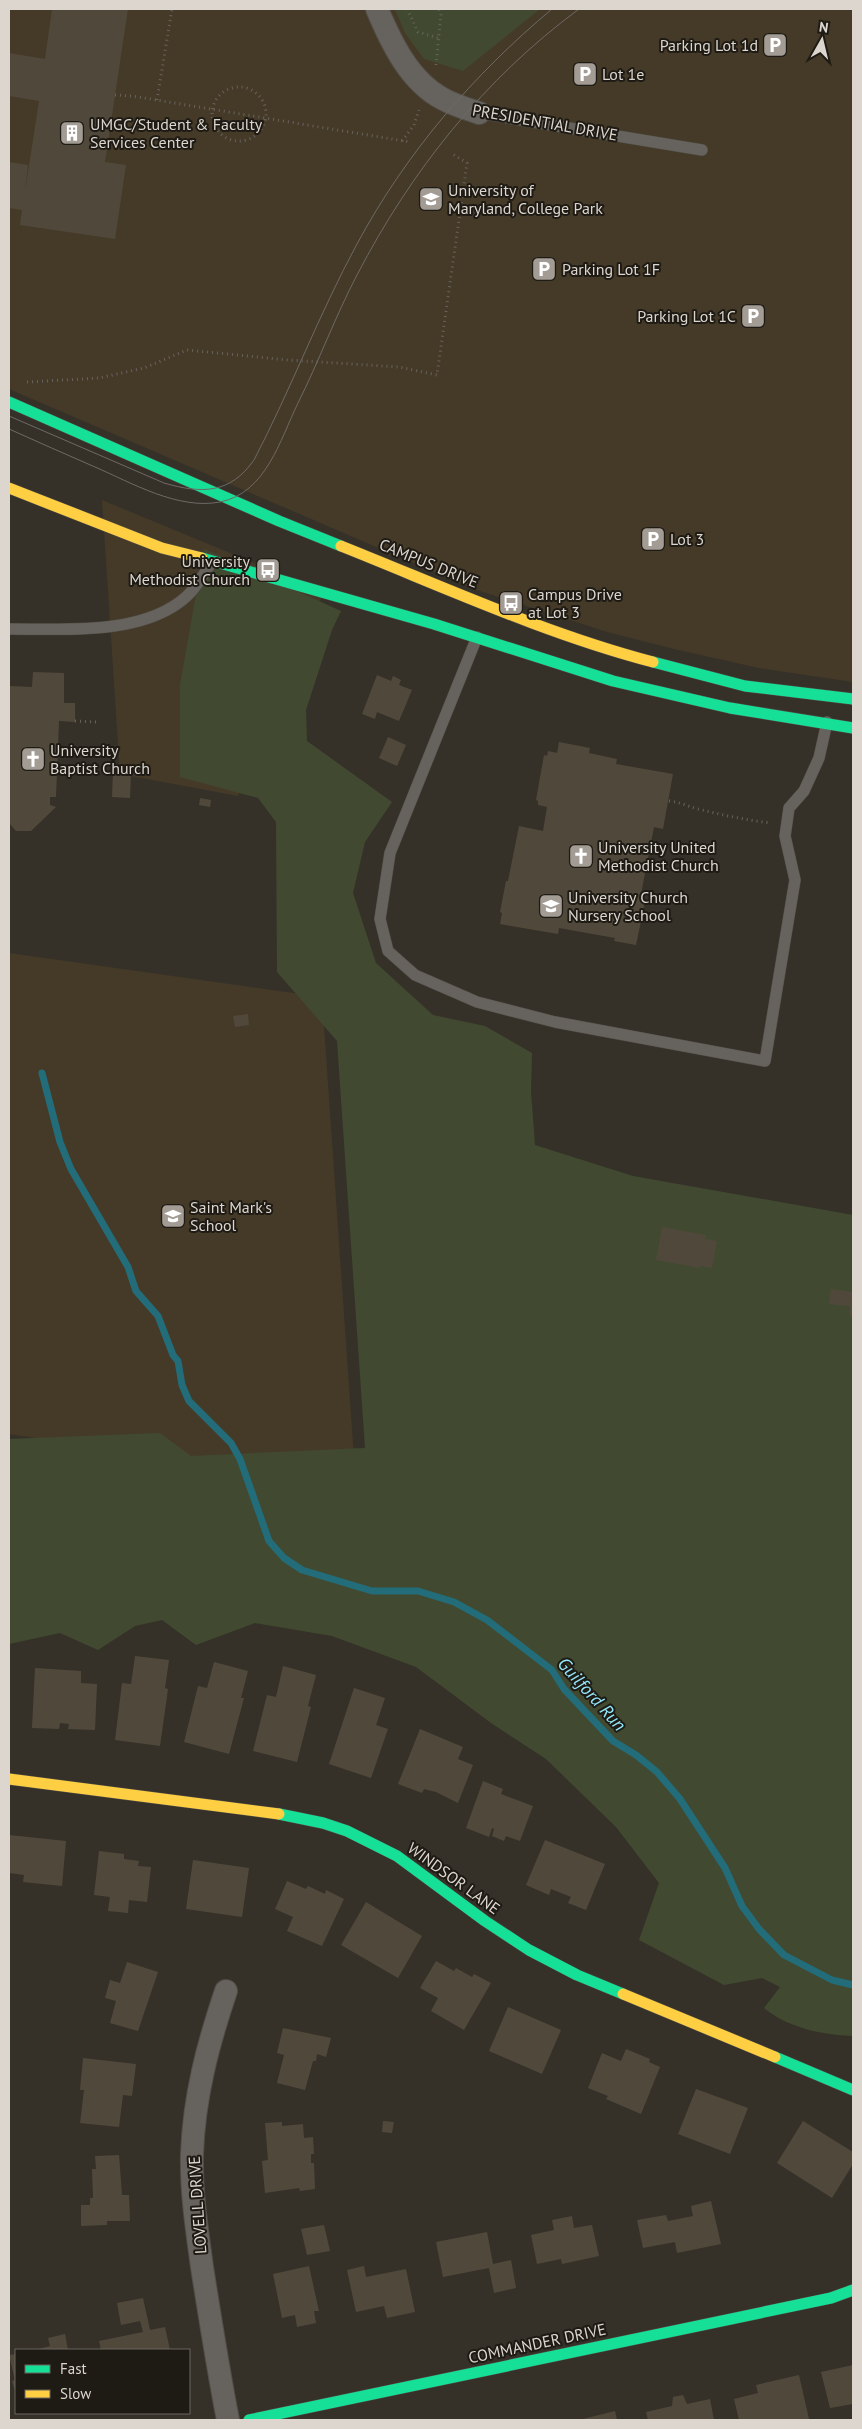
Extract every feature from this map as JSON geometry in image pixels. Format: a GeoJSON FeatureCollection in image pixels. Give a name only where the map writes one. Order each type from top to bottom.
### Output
{"type":"FeatureCollection","features":[{"type":"Feature","properties":{"kind":"street","name":"PRESIDENTIAL DRIVE"},"geometry":{"type":"LineString","coordinates":[[377,9],[392,46],[419,80],[442,98],[479,113]]}},
{"type":"Feature","properties":{"kind":"street","name":"CAMPUS DRIVE"},"geometry":{"type":"LineString","coordinates":[[9,402],[279,521],[532,622],[618,654],[745,686],[853,699]]}},
{"type":"Feature","properties":{"kind":"street"},"geometry":{"type":"LineString","coordinates":[[9,488],[155,546],[252,571],[477,637],[613,681],[730,708],[853,728]]}},
{"type":"Feature","properties":{"kind":"street","name":"WINDSOR LANE"},"geometry":{"type":"LineString","coordinates":[[9,1779],[276,1813],[322,1823],[347,1831],[397,1856],[485,1922],[529,1950],[576,1975],[708,2028],[853,2090]]}},
{"type":"Feature","properties":{"kind":"street","name":"LOVELL DRIVE"},"geometry":{"type":"LineString","coordinates":[[226,1991],[204,2062],[192,2154],[197,2230],[217,2364],[228,2420]]}},
{"type":"Feature","properties":{"kind":"street","name":"COMMANDER DRIVE"},"geometry":{"type":"LineString","coordinates":[[249,2420],[832,2298],[853,2290]]}},
{"type":"Feature","properties":{"kind":"lane","name":"PRESIDENTIAL DRIVE"},"geometry":{"type":"LineString","coordinates":[[479,113],[702,150]]}},
{"type":"Feature","properties":{"kind":"lane"},"geometry":{"type":"LineString","coordinates":[[9,629],[94,629],[143,620],[174,607],[188,596],[212,562]]}},
{"type":"Feature","properties":{"kind":"lane"},"geometry":{"type":"LineString","coordinates":[[477,637],[390,853],[380,919],[388,952],[415,975],[477,1002],[555,1022],[765,1061],[795,880],[785,836],[789,808],[804,791],[819,758],[831,696]]}},
{"type":"Feature","properties":{"kind":"path"},"geometry":{"type":"LineString","coordinates":[[157,100],[172,9]]}},
{"type":"Feature","properties":{"kind":"path"},"geometry":{"type":"LineString","coordinates":[[407,9],[418,32],[438,38],[441,14],[439,9]]}},
{"type":"Feature","properties":{"kind":"path"},"geometry":{"type":"LineString","coordinates":[[243,87],[256,92],[264,103],[266,118],[263,128],[254,137],[242,141],[230,140],[220,133],[214,122],[212,110],[218,97],[229,89],[243,87]]}},
{"type":"Feature","properties":{"kind":"path"},"geometry":{"type":"LineString","coordinates":[[115,95],[157,100],[410,142]]}},
{"type":"Feature","properties":{"kind":"path"},"geometry":{"type":"LineString","coordinates":[[402,141],[414,125],[420,110],[419,103]]}},
{"type":"Feature","properties":{"kind":"path"},"geometry":{"type":"LineString","coordinates":[[26,382],[99,378],[144,368],[187,350],[288,360],[399,367],[437,375],[467,163],[451,153]]}},
{"type":"Feature","properties":{"kind":"path"},"geometry":{"type":"LineString","coordinates":[[74,721],[97,722]]}},
{"type":"Feature","properties":{"kind":"path"},"geometry":{"type":"LineString","coordinates":[[668,801],[680,802],[687,806],[751,821],[774,824],[775,818]]}},
{"type":"Feature","properties":{"kind":"shaded area","name":"University of Maryland, College Park"},"geometry":{"type":"Polygon","coordinates":[[[9,9],[853,9],[853,682],[759,668],[674,649],[607,632],[474,589],[9,389],[9,9]]]}},
{"type":"Feature","properties":{"kind":"shaded area"},"geometry":{"type":"Polygon","coordinates":[[[102,500],[324,592],[238,796],[120,774],[102,500]]]}},
{"type":"Feature","properties":{"kind":"shaded area","name":"Saint Mark's School"},"geometry":{"type":"Polygon","coordinates":[[[9,953],[322,997],[356,1487],[9,1434],[9,953]]]}},
{"type":"Feature","properties":{"kind":"green space"},"geometry":{"type":"Polygon","coordinates":[[[395,9],[540,9],[463,71],[424,59],[405,33],[395,9]]]}},
{"type":"Feature","properties":{"kind":"green space"},"geometry":{"type":"Polygon","coordinates":[[[204,549],[341,611],[332,630],[306,710],[307,741],[392,802],[365,842],[353,893],[376,963],[433,1015],[485,1026],[532,1053],[531,1092],[535,1145],[633,1176],[853,1215],[853,2036],[806,2029],[773,2015],[764,2008],[780,1987],[762,1978],[724,1985],[639,1940],[659,1883],[616,1827],[546,1759],[491,1723],[416,1667],[332,1636],[255,1623],[196,1645],[162,1620],[135,1626],[98,1650],[60,1633],[9,1644],[9,1439],[160,1433],[191,1456],[365,1448],[337,1041],[277,972],[276,822],[258,798],[180,777],[180,685],[204,549]]]}},
{"type":"Feature","properties":{"kind":"building","name":"UMGC/Student & Faculty Services Center"},"geometry":{"type":"Polygon","coordinates":[[[52,9],[128,9],[105,162],[126,165],[115,239],[20,225],[22,210],[9,208],[9,162],[28,165],[25,192],[39,101],[9,96],[9,53],[45,59],[52,9]]]}},
{"type":"Feature","properties":{"kind":"building","name":"University Baptist Church"},"geometry":{"type":"Polygon","coordinates":[[[33,672],[64,673],[64,703],[75,703],[75,722],[59,721],[56,797],[50,797],[50,805],[56,807],[31,831],[16,831],[9,823],[9,686],[32,687],[33,672]]]}},
{"type":"Feature","properties":{"kind":"building"},"geometry":{"type":"Polygon","coordinates":[[[377,675],[391,681],[393,676],[401,680],[399,685],[412,690],[399,721],[377,712],[375,719],[362,714],[377,675]]]}},
{"type":"Feature","properties":{"kind":"building"},"geometry":{"type":"Polygon","coordinates":[[[388,737],[406,745],[397,766],[379,758],[388,737]]]}},
{"type":"Feature","properties":{"kind":"building","name":"University United Methodist Church"},"geometry":{"type":"Polygon","coordinates":[[[559,742],[590,748],[589,753],[617,759],[616,764],[673,774],[663,829],[654,827],[640,899],[644,900],[644,907],[636,945],[614,941],[615,938],[559,928],[558,934],[500,924],[502,913],[500,912],[506,881],[508,881],[519,826],[543,831],[547,807],[538,805],[536,800],[544,755],[547,756],[548,751],[557,753],[559,742]]]}},
{"type":"Feature","properties":{"kind":"building"},"geometry":{"type":"Polygon","coordinates":[[[113,770],[131,771],[130,798],[112,797],[113,770]]]}},
{"type":"Feature","properties":{"kind":"building"},"geometry":{"type":"Polygon","coordinates":[[[200,798],[211,800],[210,807],[199,805],[200,798]]]}},
{"type":"Feature","properties":{"kind":"building"},"geometry":{"type":"Polygon","coordinates":[[[248,1014],[249,1025],[235,1027],[233,1016],[248,1014]]]}},
{"type":"Feature","properties":{"kind":"building"},"geometry":{"type":"Polygon","coordinates":[[[662,1227],[706,1235],[705,1239],[717,1241],[712,1268],[700,1266],[700,1268],[656,1260],[662,1227]]]}},
{"type":"Feature","properties":{"kind":"building"},"geometry":{"type":"Polygon","coordinates":[[[831,1289],[853,1292],[853,1316],[849,1315],[850,1306],[829,1304],[831,1289]]]}},
{"type":"Feature","properties":{"kind":"building"},"geometry":{"type":"Polygon","coordinates":[[[135,1656],[169,1660],[165,1688],[168,1689],[160,1746],[115,1740],[122,1683],[131,1684],[135,1656]]]}},
{"type":"Feature","properties":{"kind":"building"},"geometry":{"type":"Polygon","coordinates":[[[214,1662],[248,1671],[241,1698],[244,1698],[229,1754],[184,1742],[198,1686],[207,1688],[214,1662]]]}},
{"type":"Feature","properties":{"kind":"building"},"geometry":{"type":"Polygon","coordinates":[[[283,1666],[316,1675],[308,1706],[311,1707],[297,1762],[253,1751],[267,1695],[276,1697],[283,1666]]]}},
{"type":"Feature","properties":{"kind":"building"},"geometry":{"type":"Polygon","coordinates":[[[35,1668],[81,1671],[81,1683],[97,1684],[95,1730],[68,1729],[69,1724],[60,1723],[59,1729],[32,1728],[35,1668]]]}},
{"type":"Feature","properties":{"kind":"building"},"geometry":{"type":"Polygon","coordinates":[[[354,1688],[385,1698],[376,1725],[388,1729],[371,1778],[329,1764],[354,1688]]]}},
{"type":"Feature","properties":{"kind":"building"},"geometry":{"type":"Polygon","coordinates":[[[420,1729],[463,1747],[458,1759],[473,1765],[458,1803],[436,1792],[424,1789],[422,1793],[398,1784],[420,1729]]]}},
{"type":"Feature","properties":{"kind":"building"},"geometry":{"type":"Polygon","coordinates":[[[483,1781],[503,1789],[501,1794],[533,1806],[520,1841],[506,1836],[504,1841],[492,1836],[494,1829],[492,1828],[489,1837],[466,1828],[483,1781]]]}},
{"type":"Feature","properties":{"kind":"building"},"geometry":{"type":"Polygon","coordinates":[[[9,1835],[66,1841],[62,1886],[23,1882],[24,1875],[9,1873],[9,1835]]]}},
{"type":"Feature","properties":{"kind":"building"},"geometry":{"type":"Polygon","coordinates":[[[545,1840],[605,1864],[586,1910],[568,1903],[571,1897],[551,1889],[549,1895],[526,1885],[545,1840]]]}},
{"type":"Feature","properties":{"kind":"building"},"geometry":{"type":"Polygon","coordinates":[[[99,1851],[124,1854],[124,1859],[139,1861],[138,1866],[151,1867],[147,1902],[129,1900],[128,1913],[108,1911],[110,1897],[94,1895],[99,1851]]]}},
{"type":"Feature","properties":{"kind":"building"},"geometry":{"type":"Polygon","coordinates":[[[193,1860],[249,1868],[242,1917],[186,1909],[193,1860]]]}},
{"type":"Feature","properties":{"kind":"building"},"geometry":{"type":"Polygon","coordinates":[[[287,1881],[306,1889],[308,1886],[325,1894],[326,1890],[344,1899],[322,1946],[287,1931],[293,1917],[275,1909],[287,1881]]]}},
{"type":"Feature","properties":{"kind":"building"},"geometry":{"type":"Polygon","coordinates":[[[366,1902],[422,1936],[398,1978],[341,1945],[366,1902]]]}},
{"type":"Feature","properties":{"kind":"building"},"geometry":{"type":"Polygon","coordinates":[[[436,1961],[454,1971],[456,1968],[472,1977],[474,1974],[491,1983],[464,2030],[431,2011],[438,1998],[420,1988],[436,1961]]]}},
{"type":"Feature","properties":{"kind":"building"},"geometry":{"type":"Polygon","coordinates":[[[127,1962],[158,1972],[138,2031],[110,2023],[116,2001],[105,1998],[110,1980],[120,1983],[127,1962]]]}},
{"type":"Feature","properties":{"kind":"building"},"geometry":{"type":"Polygon","coordinates":[[[508,2007],[561,2030],[542,2074],[489,2051],[508,2007]]]}},
{"type":"Feature","properties":{"kind":"building"},"geometry":{"type":"Polygon","coordinates":[[[283,2028],[331,2038],[326,2057],[317,2054],[316,2061],[313,2061],[305,2090],[277,2083],[284,2055],[277,2053],[283,2028]]]}},
{"type":"Feature","properties":{"kind":"building"},"geometry":{"type":"Polygon","coordinates":[[[626,2049],[650,2059],[649,2062],[660,2067],[641,2114],[606,2099],[608,2096],[588,2088],[602,2053],[621,2061],[626,2049]]]}},
{"type":"Feature","properties":{"kind":"building"},"geometry":{"type":"Polygon","coordinates":[[[83,2058],[136,2064],[132,2096],[123,2095],[119,2127],[80,2123],[84,2090],[80,2090],[83,2058]]]}},
{"type":"Feature","properties":{"kind":"building"},"geometry":{"type":"Polygon","coordinates":[[[696,2089],[748,2108],[730,2154],[678,2134],[696,2089]]]}},
{"type":"Feature","properties":{"kind":"building"},"geometry":{"type":"Polygon","coordinates":[[[383,2121],[394,2122],[392,2133],[382,2132],[383,2121]]]}},
{"type":"Feature","properties":{"kind":"building"},"geometry":{"type":"Polygon","coordinates":[[[803,2121],[853,2152],[853,2164],[832,2198],[777,2163],[803,2121]]]}},
{"type":"Feature","properties":{"kind":"building"},"geometry":{"type":"Polygon","coordinates":[[[282,2122],[282,2126],[303,2124],[304,2138],[313,2137],[314,2154],[311,2154],[311,2163],[314,2163],[315,2189],[300,2191],[299,2188],[265,2193],[262,2161],[268,2160],[265,2123],[282,2122]]]}},
{"type":"Feature","properties":{"kind":"building"},"geometry":{"type":"Polygon","coordinates":[[[119,2155],[122,2195],[129,2195],[130,2221],[107,2221],[107,2225],[81,2226],[81,2205],[90,2205],[90,2198],[93,2198],[92,2169],[96,2169],[95,2156],[119,2155]]]}},
{"type":"Feature","properties":{"kind":"building"},"geometry":{"type":"Polygon","coordinates":[[[711,2201],[721,2244],[677,2253],[675,2242],[643,2248],[637,2220],[666,2215],[668,2221],[693,2216],[691,2206],[711,2201]]]}},
{"type":"Feature","properties":{"kind":"building"},"geometry":{"type":"Polygon","coordinates":[[[572,2216],[574,2228],[592,2225],[599,2256],[562,2264],[561,2259],[537,2264],[531,2235],[554,2230],[552,2220],[572,2216]]]}},
{"type":"Feature","properties":{"kind":"building"},"geometry":{"type":"Polygon","coordinates":[[[324,2225],[330,2251],[307,2255],[301,2229],[324,2225]]]}},
{"type":"Feature","properties":{"kind":"building"},"geometry":{"type":"Polygon","coordinates":[[[487,2232],[493,2264],[511,2260],[516,2288],[494,2293],[489,2268],[443,2277],[436,2242],[487,2232]]]}},
{"type":"Feature","properties":{"kind":"building"},"geometry":{"type":"Polygon","coordinates":[[[309,2266],[319,2311],[314,2311],[316,2323],[297,2327],[295,2315],[282,2318],[273,2274],[309,2266]]]}},
{"type":"Feature","properties":{"kind":"building"},"geometry":{"type":"Polygon","coordinates":[[[364,2266],[366,2277],[406,2269],[415,2312],[387,2318],[384,2306],[356,2312],[347,2270],[364,2266]]]}},
{"type":"Feature","properties":{"kind":"building"},"geometry":{"type":"Polygon","coordinates":[[[143,2298],[150,2330],[165,2327],[170,2349],[101,2349],[99,2341],[143,2332],[140,2321],[121,2325],[117,2303],[143,2298]]]}},
{"type":"Feature","properties":{"kind":"building"},"geometry":{"type":"Polygon","coordinates":[[[65,2334],[68,2349],[39,2349],[50,2346],[48,2338],[65,2334]]]}},
{"type":"Feature","properties":{"kind":"building"},"geometry":{"type":"Polygon","coordinates":[[[15,2354],[15,2380],[9,2355],[15,2354]]]}},
{"type":"Feature","properties":{"kind":"building"},"geometry":{"type":"Polygon","coordinates":[[[853,2365],[853,2404],[830,2408],[821,2372],[853,2365]]]}},
{"type":"Feature","properties":{"kind":"building"},"geometry":{"type":"Polygon","coordinates":[[[799,2375],[809,2419],[739,2420],[734,2399],[758,2393],[756,2385],[799,2375]]]}},
{"type":"Feature","properties":{"kind":"building"},"geometry":{"type":"Polygon","coordinates":[[[15,2380],[15,2391],[12,2381],[15,2380]]]}},
{"type":"Feature","properties":{"kind":"building"},"geometry":{"type":"Polygon","coordinates":[[[683,2395],[687,2404],[710,2399],[714,2420],[648,2420],[646,2412],[672,2406],[673,2397],[683,2395]]]}},
{"type":"Feature","properties":{"kind":"building"},"geometry":{"type":"Polygon","coordinates":[[[615,2411],[617,2420],[579,2420],[615,2411]]]}},
{"type":"Feature","properties":{"kind":"waterway","name":"Guilford Run"},"geometry":{"type":"LineString","coordinates":[[42,1073],[60,1142],[71,1169],[128,1267],[136,1291],[158,1316],[173,1355],[178,1361],[182,1385],[189,1401],[231,1443],[240,1459],[269,1541],[284,1558],[302,1570],[372,1591],[418,1591],[454,1602],[487,1620],[552,1670],[564,1689],[613,1741],[636,1755],[657,1772],[680,1799],[725,1868],[742,1906],[759,1929],[784,1955],[832,1980],[853,1985]]}},
{"type":"Feature","properties":{"kind":"tram line"},"geometry":{"type":"LineString","coordinates":[[9,416],[164,483],[178,487],[203,490],[225,485],[235,479],[254,460],[343,270],[376,210],[397,178],[419,147],[469,88],[523,34],[552,9]]}},
{"type":"Feature","properties":{"kind":"tram line"},"geometry":{"type":"LineString","coordinates":[[9,429],[140,487],[172,499],[188,502],[220,502],[236,497],[249,488],[270,463],[278,448],[349,291],[401,199],[453,129],[481,97],[544,36],[579,9]]}},
{"type":"Feature","properties":{"kind":"traffic: fast"},"geometry":{"type":"LineString","coordinates":[[9,402],[279,521],[341,546]]}},
{"type":"Feature","properties":{"kind":"traffic: fast"},"geometry":{"type":"LineString","coordinates":[[202,558],[434,624],[613,681],[730,708],[853,728]]}},
{"type":"Feature","properties":{"kind":"traffic: fast"},"geometry":{"type":"LineString","coordinates":[[653,662],[745,686],[853,699]]}},
{"type":"Feature","properties":{"kind":"traffic: fast"},"geometry":{"type":"LineString","coordinates":[[279,1814],[323,1823],[347,1831],[397,1856],[485,1921],[529,1950],[577,1975],[623,1994]]}},
{"type":"Feature","properties":{"kind":"traffic: fast"},"geometry":{"type":"LineString","coordinates":[[775,2057],[853,2090]]}},
{"type":"Feature","properties":{"kind":"traffic: fast"},"geometry":{"type":"LineString","coordinates":[[249,2420],[831,2298],[853,2290]]}},
{"type":"Feature","properties":{"kind":"traffic: slow"},"geometry":{"type":"LineString","coordinates":[[9,488],[162,548],[202,558]]}},
{"type":"Feature","properties":{"kind":"traffic: slow"},"geometry":{"type":"LineString","coordinates":[[341,546],[534,624],[613,651],[653,662]]}},
{"type":"Feature","properties":{"kind":"traffic: slow"},"geometry":{"type":"LineString","coordinates":[[9,1779],[279,1814]]}},
{"type":"Feature","properties":{"kind":"traffic: slow"},"geometry":{"type":"LineString","coordinates":[[623,1994],[775,2057]]}},
{"type":"Feature","properties":{"kind":"place","name":"Parking Lot 1d"},"geometry":{"type":"Point","coordinates":[775,45]}},
{"type":"Feature","properties":{"kind":"place","name":"Lot 1e"},"geometry":{"type":"Point","coordinates":[585,74]}},
{"type":"Feature","properties":{"kind":"place","name":"UMGC/Student & Faculty Services Center"},"geometry":{"type":"Point","coordinates":[72,133]}},
{"type":"Feature","properties":{"kind":"place","name":"University of Maryland, College Park"},"geometry":{"type":"Point","coordinates":[431,199]}},
{"type":"Feature","properties":{"kind":"place","name":"Parking Lot 1F"},"geometry":{"type":"Point","coordinates":[544,269]}},
{"type":"Feature","properties":{"kind":"place","name":"Parking Lot 1C"},"geometry":{"type":"Point","coordinates":[753,316]}},
{"type":"Feature","properties":{"kind":"place","name":"Lot 3"},"geometry":{"type":"Point","coordinates":[653,539]}},
{"type":"Feature","properties":{"kind":"place","name":"University Methodist Church"},"geometry":{"type":"Point","coordinates":[268,570]}},
{"type":"Feature","properties":{"kind":"place","name":"Campus Drive at Lot 3"},"geometry":{"type":"Point","coordinates":[511,603]}},
{"type":"Feature","properties":{"kind":"place","name":"University Baptist Church"},"geometry":{"type":"Point","coordinates":[33,759]}},
{"type":"Feature","properties":{"kind":"place","name":"University United Methodist Church"},"geometry":{"type":"Point","coordinates":[581,856]}},
{"type":"Feature","properties":{"kind":"place","name":"University Church Nursery School"},"geometry":{"type":"Point","coordinates":[551,906]}},
{"type":"Feature","properties":{"kind":"place","name":"Saint Mark's School"},"geometry":{"type":"Point","coordinates":[173,1216]}}]}
